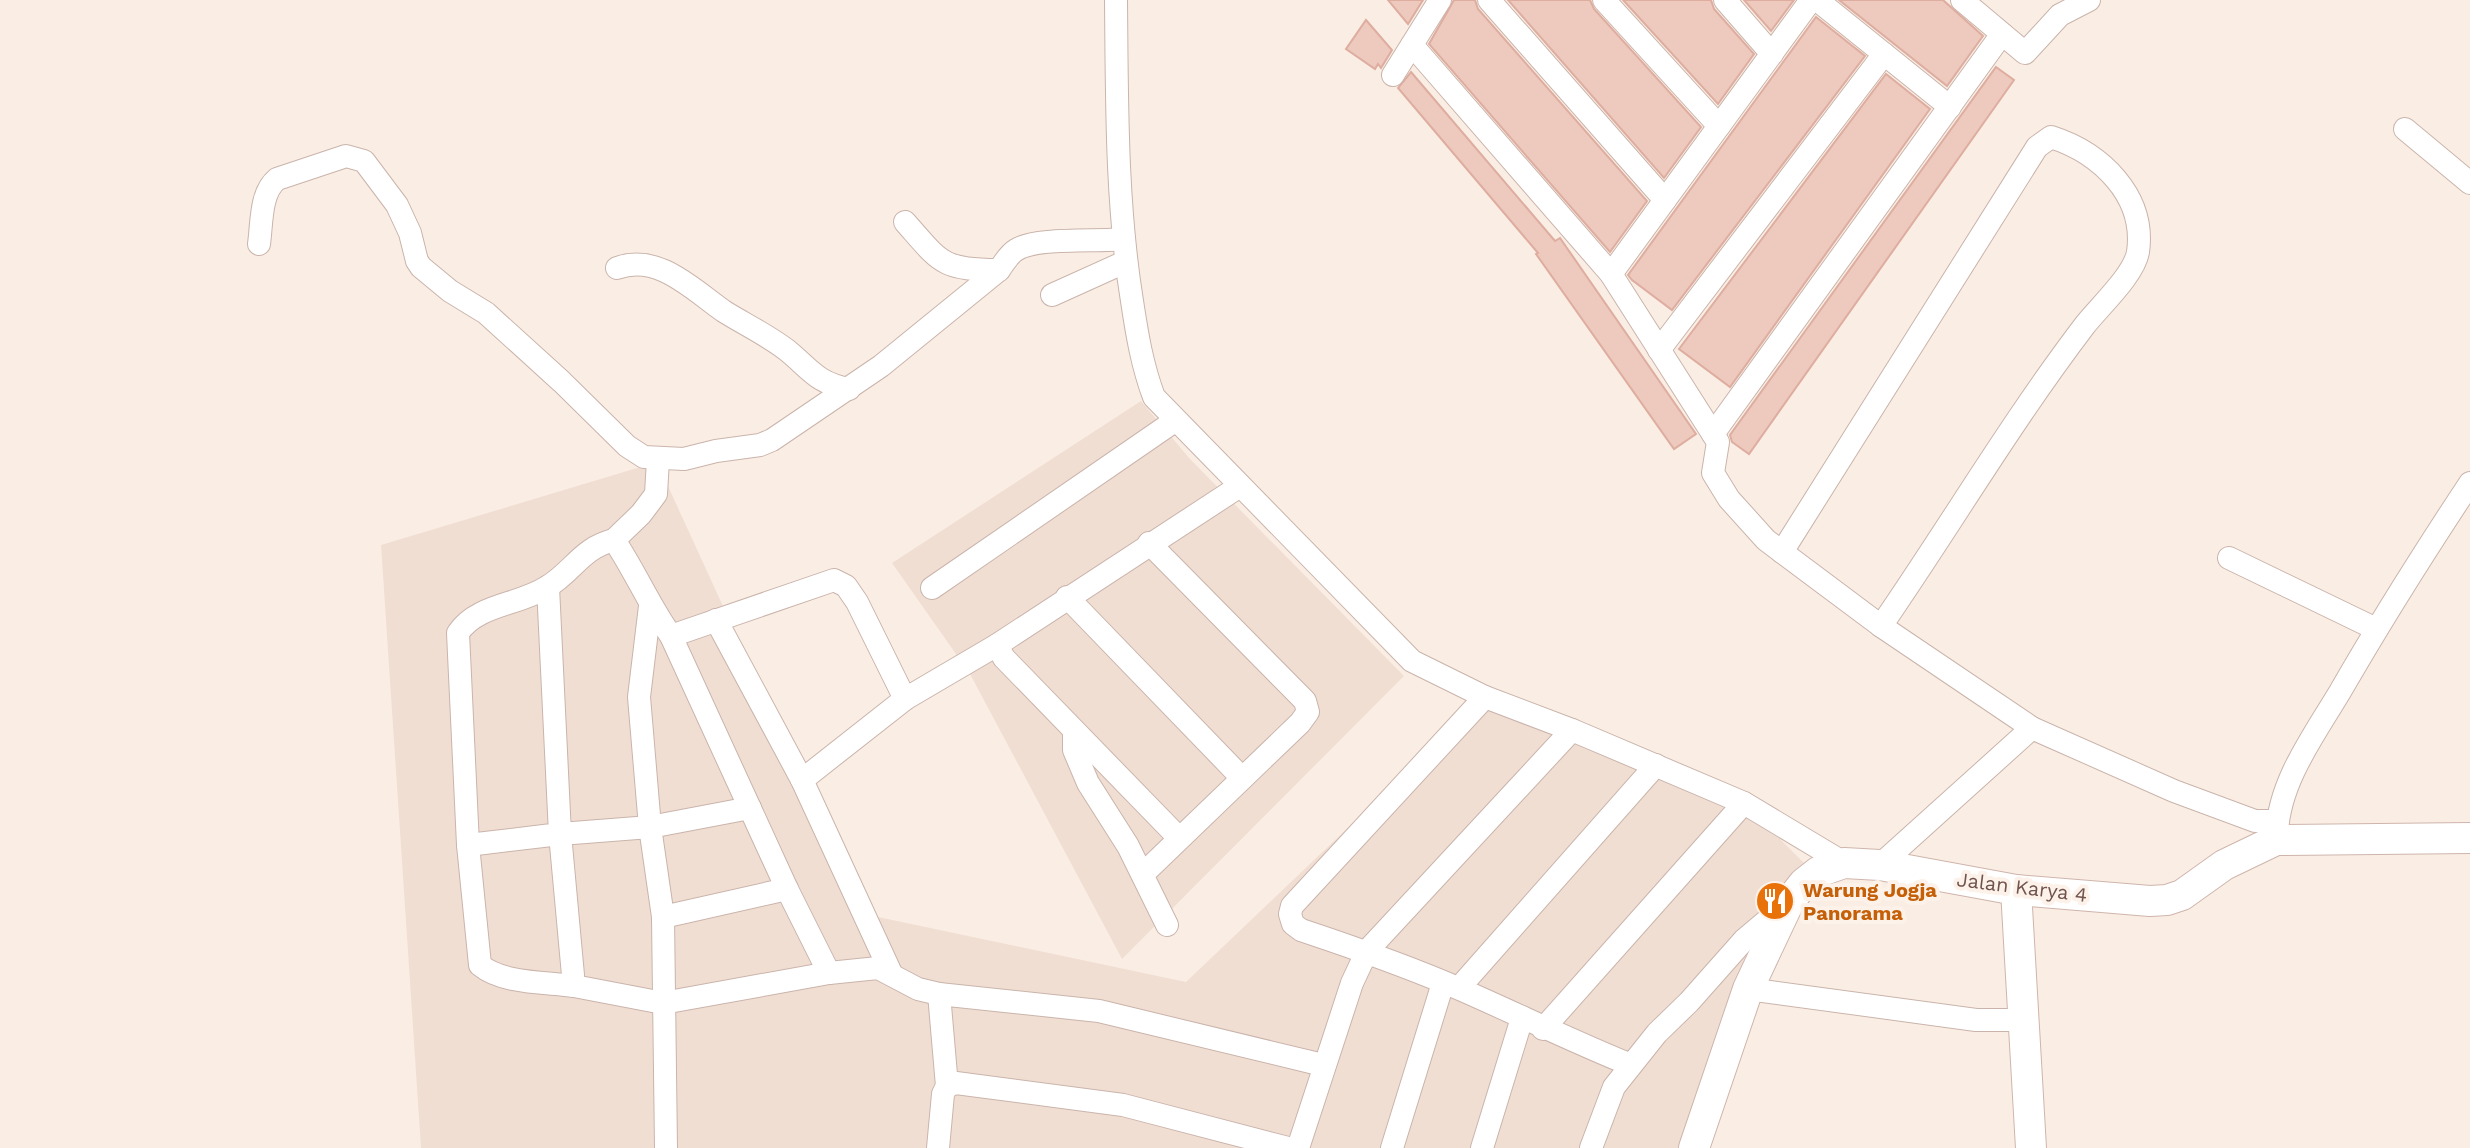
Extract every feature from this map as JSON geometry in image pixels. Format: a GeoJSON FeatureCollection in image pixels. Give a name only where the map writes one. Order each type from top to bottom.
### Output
{"type":"FeatureCollection","features":[{"type":"Feature","properties":{"kind":"main road","name":"Jalan Karya 4"},"geometry":{"type":"LineString","coordinates":[[1694,1148],[1748,989],[1789,902],[1804,883],[1818,872],[1844,863],[1880,865],[2016,890],[2150,901],[2182,895],[2277,830],[2470,838]]}},
{"type":"Feature","properties":{"kind":"main road"},"geometry":{"type":"LineString","coordinates":[[2016,890],[2031,1148]]}},
{"type":"Feature","properties":{"kind":"street"},"geometry":{"type":"LineString","coordinates":[[1116,0],[1117,135],[1125,262],[1142,365],[1154,397],[1412,661],[1485,697],[1572,730],[1744,803],[1844,863]]}},
{"type":"Feature","properties":{"kind":"street"},"geometry":{"type":"LineString","coordinates":[[1393,75],[1440,0]]}},
{"type":"Feature","properties":{"kind":"street"},"geometry":{"type":"LineString","coordinates":[[1489,0],[1665,200]]}},
{"type":"Feature","properties":{"kind":"street"},"geometry":{"type":"LineString","coordinates":[[1604,0],[1719,126]]}},
{"type":"Feature","properties":{"kind":"street"},"geometry":{"type":"LineString","coordinates":[[1725,0],[1772,54]]}},
{"type":"Feature","properties":{"kind":"street"},"geometry":{"type":"LineString","coordinates":[[1611,274],[1814,0],[1950,107]]}},
{"type":"Feature","properties":{"kind":"street"},"geometry":{"type":"LineString","coordinates":[[1962,0],[2025,53],[2060,15],[2089,0]]}},
{"type":"Feature","properties":{"kind":"street"},"geometry":{"type":"LineString","coordinates":[[1713,434],[2002,34]]}},
{"type":"Feature","properties":{"kind":"street"},"geometry":{"type":"LineString","coordinates":[[1412,45],[1611,274],[1718,442],[1713,473],[1729,499],[1766,540],[1881,626],[2032,728],[2174,791],[2277,830],[2291,777],[2376,629],[2470,483]]}},
{"type":"Feature","properties":{"kind":"street"},"geometry":{"type":"LineString","coordinates":[[1659,350],[1884,54]]}},
{"type":"Feature","properties":{"kind":"street"},"geometry":{"type":"LineString","coordinates":[[2405,129],[2470,183]]}},
{"type":"Feature","properties":{"kind":"street"},"geometry":{"type":"LineString","coordinates":[[1782,552],[2037,147],[2051,137],[2071,143],[2123,186],[2131,200],[2139,228],[2137,256],[2109,297],[2065,351],[1881,626]]}},
{"type":"Feature","properties":{"kind":"street"},"geometry":{"type":"LineString","coordinates":[[259,244],[266,194],[277,179],[346,156],[364,161],[397,205],[421,267],[450,291],[486,313],[627,446],[644,457],[658,460],[684,459],[760,445],[786,432],[881,366],[999,270],[1013,251],[1023,246],[1124,239]]}},
{"type":"Feature","properties":{"kind":"street"},"geometry":{"type":"LineString","coordinates":[[905,222],[939,261],[968,269],[999,270]]}},
{"type":"Feature","properties":{"kind":"street"},"geometry":{"type":"LineString","coordinates":[[1052,295],[1125,262]]}},
{"type":"Feature","properties":{"kind":"street"},"geometry":{"type":"LineString","coordinates":[[617,268],[632,263],[671,273],[786,349],[803,367],[829,386],[849,389]]}},
{"type":"Feature","properties":{"kind":"street"},"geometry":{"type":"LineString","coordinates":[[932,588],[1176,420]]}},
{"type":"Feature","properties":{"kind":"street"},"geometry":{"type":"LineString","coordinates":[[658,460],[656,494],[641,514],[614,540],[600,543],[579,557],[548,587],[473,617],[458,633],[468,845],[480,965],[503,976],[663,1003],[871,968],[891,973],[918,989],[939,994],[1099,1011],[1323,1065]]}},
{"type":"Feature","properties":{"kind":"street"},"geometry":{"type":"LineString","coordinates":[[802,780],[905,699],[997,645],[1240,486]]}},
{"type":"Feature","properties":{"kind":"street"},"geometry":{"type":"LineString","coordinates":[[614,540],[638,577],[650,606],[671,636],[829,973]]}},
{"type":"Feature","properties":{"kind":"street"},"geometry":{"type":"LineString","coordinates":[[1143,874],[1308,712],[1305,701],[1149,543]]}},
{"type":"Feature","properties":{"kind":"street"},"geometry":{"type":"LineString","coordinates":[[2229,558],[2376,629]]}},
{"type":"Feature","properties":{"kind":"street"},"geometry":{"type":"LineString","coordinates":[[671,636],[834,580],[846,586],[857,602],[905,699]]}},
{"type":"Feature","properties":{"kind":"street"},"geometry":{"type":"LineString","coordinates":[[548,587],[560,834],[574,986]]}},
{"type":"Feature","properties":{"kind":"street"},"geometry":{"type":"LineString","coordinates":[[1067,597],[1242,778]]}},
{"type":"Feature","properties":{"kind":"street"},"geometry":{"type":"LineString","coordinates":[[650,606],[639,697],[650,827],[663,917],[666,1148]]}},
{"type":"Feature","properties":{"kind":"street"},"geometry":{"type":"LineString","coordinates":[[716,620],[802,780],[891,973]]}},
{"type":"Feature","properties":{"kind":"street"},"geometry":{"type":"LineString","coordinates":[[997,645],[1004,658],[1179,838]]}},
{"type":"Feature","properties":{"kind":"street"},"geometry":{"type":"LineString","coordinates":[[1485,697],[1292,906],[1290,914],[1293,924],[1301,930],[1367,951],[1451,986],[1543,1029],[1631,1065]]}},
{"type":"Feature","properties":{"kind":"street"},"geometry":{"type":"LineString","coordinates":[[1880,865],[2032,728]]}},
{"type":"Feature","properties":{"kind":"street"},"geometry":{"type":"LineString","coordinates":[[1298,1148],[1323,1065],[1352,983],[1367,951],[1572,730]]}},
{"type":"Feature","properties":{"kind":"street"},"geometry":{"type":"LineString","coordinates":[[1074,731],[1074,750],[1088,783],[1143,874],[1167,925]]}},
{"type":"Feature","properties":{"kind":"street"},"geometry":{"type":"LineString","coordinates":[[1392,1148],[1451,986],[1656,765]]}},
{"type":"Feature","properties":{"kind":"street"},"geometry":{"type":"LineString","coordinates":[[1543,1029],[1744,803]]}},
{"type":"Feature","properties":{"kind":"street"},"geometry":{"type":"LineString","coordinates":[[468,845],[650,827],[750,808]]}},
{"type":"Feature","properties":{"kind":"street"},"geometry":{"type":"LineString","coordinates":[[663,917],[787,889]]}},
{"type":"Feature","properties":{"kind":"street"},"geometry":{"type":"LineString","coordinates":[[1591,1148],[1614,1087],[1631,1065],[1744,940],[1789,902]]}},
{"type":"Feature","properties":{"kind":"street"},"geometry":{"type":"LineString","coordinates":[[1748,989],[1976,1020],[2024,1020]]}},
{"type":"Feature","properties":{"kind":"street"},"geometry":{"type":"LineString","coordinates":[[938,1148],[943,1094],[947,1086],[939,994]]}},
{"type":"Feature","properties":{"kind":"street"},"geometry":{"type":"LineString","coordinates":[[1482,1148],[1522,1018]]}},
{"type":"Feature","properties":{"kind":"street"},"geometry":{"type":"LineString","coordinates":[[947,1086],[956,1083],[1123,1105],[1288,1148]]}},
{"type":"Feature","properties":{"kind":"shaded area"},"geometry":{"type":"Polygon","coordinates":[[[1141,401],[1190,459],[1404,676],[1122,959],[970,674],[892,563],[1141,401]]]}},
{"type":"Feature","properties":{"kind":"shaded area"},"geometry":{"type":"Polygon","coordinates":[[[657,462],[864,914],[1186,982],[1485,697],[1744,803],[1813,872],[1779,922],[1703,1148],[421,1148],[381,545],[657,462]]]}},
{"type":"Feature","properties":{"kind":"building"},"geometry":{"type":"Polygon","coordinates":[[[1388,0],[1423,0],[1408,24],[1388,0]]]}},
{"type":"Feature","properties":{"kind":"building"},"geometry":{"type":"Polygon","coordinates":[[[1454,0],[1475,0],[1478,9],[1647,201],[1610,252],[1429,44],[1454,0]]]}},
{"type":"Feature","properties":{"kind":"building"},"geometry":{"type":"Polygon","coordinates":[[[1508,0],[1590,0],[1594,9],[1701,127],[1664,178],[1508,0]]]}},
{"type":"Feature","properties":{"kind":"building"},"geometry":{"type":"Polygon","coordinates":[[[1623,0],[1711,0],[1714,9],[1754,54],[1718,104],[1623,0]]]}},
{"type":"Feature","properties":{"kind":"building"},"geometry":{"type":"Polygon","coordinates":[[[1744,0],[1794,0],[1771,31],[1744,0]]]}},
{"type":"Feature","properties":{"kind":"building"},"geometry":{"type":"Polygon","coordinates":[[[1839,0],[1943,0],[1983,36],[1947,86],[1839,0]]]}},
{"type":"Feature","properties":{"kind":"building"},"geometry":{"type":"Polygon","coordinates":[[[1816,17],[1865,56],[1672,310],[1628,275],[1816,17]]]}},
{"type":"Feature","properties":{"kind":"building"},"geometry":{"type":"Polygon","coordinates":[[[1366,20],[1392,50],[1381,68],[1378,64],[1375,69],[1346,49],[1366,20]]]}},
{"type":"Feature","properties":{"kind":"building"},"geometry":{"type":"Polygon","coordinates":[[[1996,67],[2014,80],[1749,454],[1732,442],[1730,435],[1996,67]]]}},
{"type":"Feature","properties":{"kind":"building"},"geometry":{"type":"Polygon","coordinates":[[[1411,72],[1555,241],[1560,238],[1696,434],[1674,449],[1538,253],[1398,88],[1411,72]]]}},
{"type":"Feature","properties":{"kind":"building"},"geometry":{"type":"Polygon","coordinates":[[[1886,74],[1930,109],[1730,387],[1679,349],[1886,74]]]}},
{"type":"Feature","properties":{"kind":"place","name":"Warung Jogja Panorama"},"geometry":{"type":"Point","coordinates":[1775,901]}}]}
